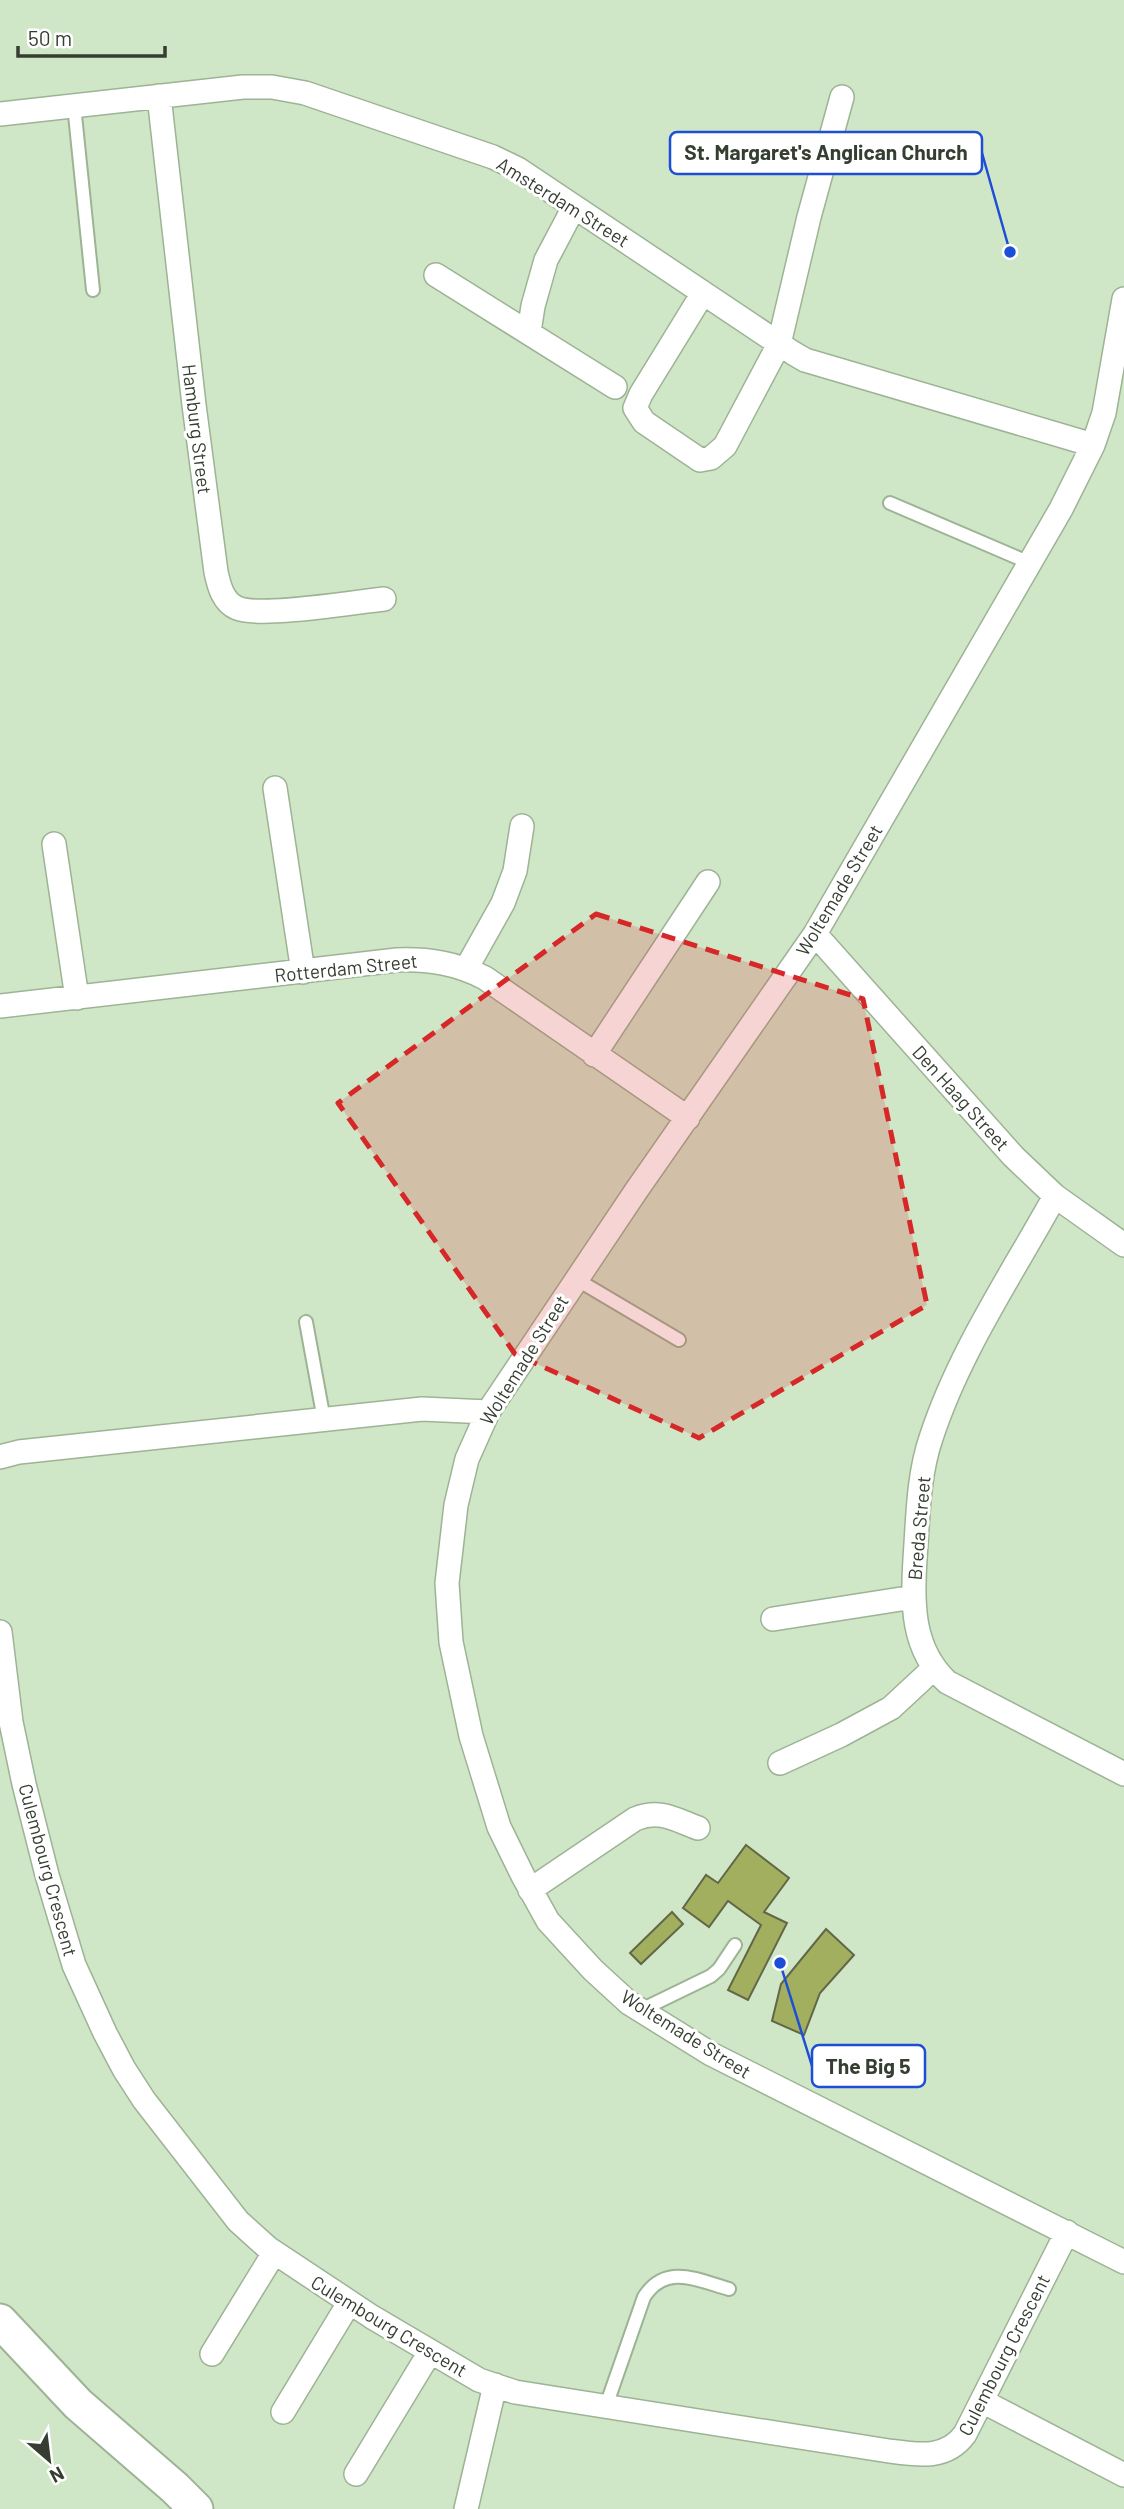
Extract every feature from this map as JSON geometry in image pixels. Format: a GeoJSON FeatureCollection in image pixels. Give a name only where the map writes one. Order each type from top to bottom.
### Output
{"type":"FeatureCollection","features":[{"type":"Feature","properties":{"kind":"main road"},"geometry":{"type":"LineString","coordinates":[[0,2321],[78,2404],[186,2498],[222,2509]]}},
{"type":"Feature","properties":{"kind":"street","name":"Amsterdam Street"},"geometry":{"type":"LineString","coordinates":[[0,114],[243,88],[272,88],[305,93],[493,157],[518,169],[793,353],[819,364],[1093,445]]}},
{"type":"Feature","properties":{"kind":"street","name":"Hamburg Street"},"geometry":{"type":"LineString","coordinates":[[159,96],[194,405],[216,572],[222,592],[229,603],[238,608],[265,612],[384,599]]}},
{"type":"Feature","properties":{"kind":"street"},"geometry":{"type":"LineString","coordinates":[[703,293],[635,408],[645,422],[694,458],[705,460],[724,446],[779,344],[842,97]]}},
{"type":"Feature","properties":{"kind":"street"},"geometry":{"type":"LineString","coordinates":[[529,332],[546,260],[574,207]]}},
{"type":"Feature","properties":{"kind":"street"},"geometry":{"type":"LineString","coordinates":[[436,275],[615,387]]}},
{"type":"Feature","properties":{"kind":"street","name":"Woltemade Street"},"geometry":{"type":"LineString","coordinates":[[1124,299],[1104,413],[1093,445],[1061,509],[815,934],[576,1279],[488,1412],[467,1459],[456,1505],[447,1583],[451,1642],[471,1736],[499,1827],[548,1921],[584,1961],[629,2003],[710,2054],[1124,2262]]}},
{"type":"Feature","properties":{"kind":"street"},"geometry":{"type":"LineString","coordinates":[[275,788],[303,972]]}},
{"type":"Feature","properties":{"kind":"street"},"geometry":{"type":"LineString","coordinates":[[466,968],[503,903],[515,872],[522,826]]}},
{"type":"Feature","properties":{"kind":"street"},"geometry":{"type":"LineString","coordinates":[[54,844],[77,998]]}},
{"type":"Feature","properties":{"kind":"street"},"geometry":{"type":"LineString","coordinates":[[594,1055],[708,882]]}},
{"type":"Feature","properties":{"kind":"street","name":"Den Haag Street"},"geometry":{"type":"LineString","coordinates":[[815,934],[1013,1156],[1055,1196],[1124,1245]]}},
{"type":"Feature","properties":{"kind":"street","name":"Rotterdam Street"},"geometry":{"type":"LineString","coordinates":[[0,1006],[397,960],[425,960],[466,968],[485,978],[688,1118]]}},
{"type":"Feature","properties":{"kind":"street","name":"Breda Street"},"geometry":{"type":"LineString","coordinates":[[933,1669],[921,1646],[914,1598],[921,1482],[931,1438],[965,1357],[1055,1196]]}},
{"type":"Feature","properties":{"kind":"street"},"geometry":{"type":"LineString","coordinates":[[0,1457],[19,1452],[422,1409],[488,1412]]}},
{"type":"Feature","properties":{"kind":"street"},"geometry":{"type":"LineString","coordinates":[[773,1619],[914,1598]]}},
{"type":"Feature","properties":{"kind":"street","name":"Culembourg Crescent"},"geometry":{"type":"LineString","coordinates":[[0,1632],[12,1722],[24,1784],[47,1875],[74,1965],[124,2069],[144,2100],[238,2221],[274,2253],[349,2303],[479,2380],[515,2392],[920,2455],[936,2454],[958,2444],[1067,2232]]}},
{"type":"Feature","properties":{"kind":"street"},"geometry":{"type":"LineString","coordinates":[[780,1763],[891,1708],[933,1669],[947,1682],[974,1698],[1124,1774]]}},
{"type":"Feature","properties":{"kind":"street"},"geometry":{"type":"LineString","coordinates":[[530,1890],[635,1819],[650,1813],[670,1817],[698,1828]]}},
{"type":"Feature","properties":{"kind":"street"},"geometry":{"type":"LineString","coordinates":[[212,2354],[274,2253]]}},
{"type":"Feature","properties":{"kind":"street"},"geometry":{"type":"LineString","coordinates":[[284,2412],[349,2303]]}},
{"type":"Feature","properties":{"kind":"street"},"geometry":{"type":"LineString","coordinates":[[356,2474],[430,2351]]}},
{"type":"Feature","properties":{"kind":"street"},"geometry":{"type":"LineString","coordinates":[[466,2509],[495,2385]]}},
{"type":"Feature","properties":{"kind":"street"},"geometry":{"type":"LineString","coordinates":[[982,2401],[1124,2475]]}},
{"type":"Feature","properties":{"kind":"lane"},"geometry":{"type":"LineString","coordinates":[[74,105],[93,290]]}},
{"type":"Feature","properties":{"kind":"lane"},"geometry":{"type":"LineString","coordinates":[[890,503],[1030,563]]}},
{"type":"Feature","properties":{"kind":"lane"},"geometry":{"type":"LineString","coordinates":[[576,1279],[679,1340]]}},
{"type":"Feature","properties":{"kind":"lane"},"geometry":{"type":"LineString","coordinates":[[306,1322],[324,1420]]}},
{"type":"Feature","properties":{"kind":"lane"},"geometry":{"type":"LineString","coordinates":[[641,2010],[711,1976],[735,1945]]}},
{"type":"Feature","properties":{"kind":"lane"},"geometry":{"type":"LineString","coordinates":[[606,2406],[644,2297],[652,2285],[670,2277],[680,2276],[729,2289]]}},
{"type":"Feature","properties":{"kind":"highlighted area"},"geometry":{"type":"Polygon","coordinates":[[[596,914],[863,999],[927,1305],[699,1438],[515,1354],[338,1103],[596,914]]]}},
{"type":"Feature","properties":{"kind":"building"},"geometry":{"type":"Polygon","coordinates":[[[746,1845],[789,1878],[764,1912],[787,1923],[748,2000],[728,1990],[761,1925],[728,1901],[709,1927],[683,1908],[706,1875],[718,1883],[746,1845]]]}},
{"type":"Feature","properties":{"kind":"building"},"geometry":{"type":"Polygon","coordinates":[[[672,1912],[683,1924],[641,1964],[630,1953],[672,1912]]]}},
{"type":"Feature","properties":{"kind":"building"},"geometry":{"type":"Polygon","coordinates":[[[826,1929],[854,1955],[820,1993],[804,2035],[772,2021],[781,1984],[826,1929]]]}},
{"type":"Feature","properties":{"kind":"place","name":"St. Margaret's Anglican Church"},"geometry":{"type":"Point","coordinates":[1010,252]}},
{"type":"Feature","properties":{"kind":"place","name":"The Big 5"},"geometry":{"type":"Point","coordinates":[780,1963]}}]}
